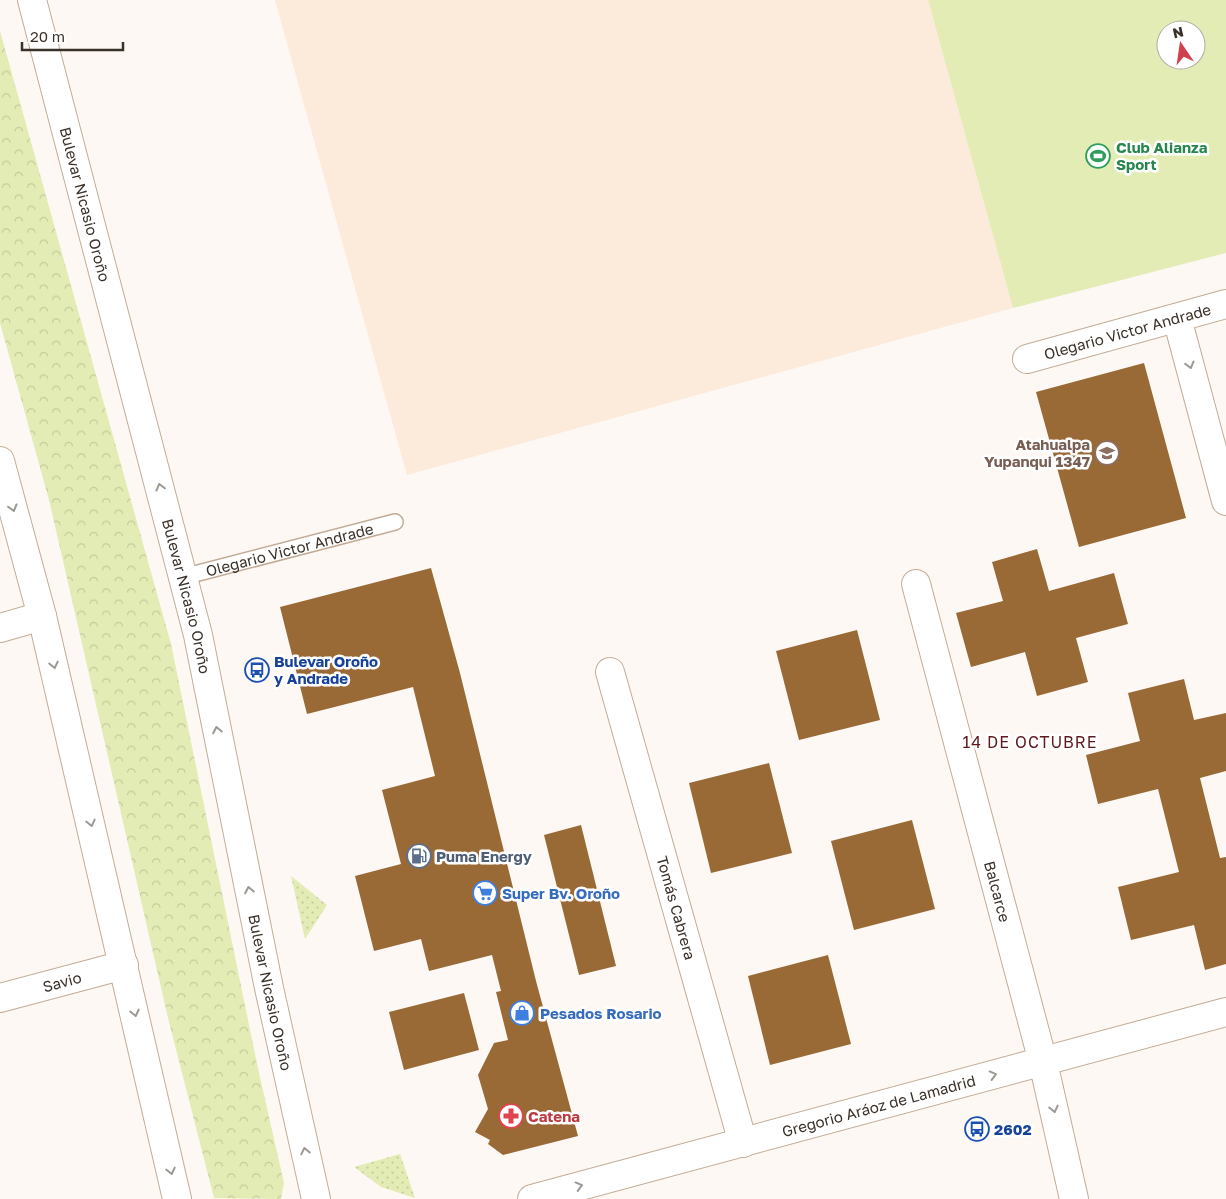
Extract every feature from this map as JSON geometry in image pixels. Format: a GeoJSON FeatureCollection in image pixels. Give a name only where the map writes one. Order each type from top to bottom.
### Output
{"type":"FeatureCollection","features":[{"type":"Feature","properties":{"kind":"street","name":"Bulevar Nicasio Oroño"},"geometry":{"type":"LineString","coordinates":[[32,0],[198,635],[269,988],[316,1199]]}},
{"type":"Feature","properties":{"kind":"street","name":"Olegario Victor Andrade"},"geometry":{"type":"LineString","coordinates":[[1027,359],[1226,304]]}},
{"type":"Feature","properties":{"kind":"street"},"geometry":{"type":"LineString","coordinates":[[1177,318],[1226,500]]}},
{"type":"Feature","properties":{"kind":"street"},"geometry":{"type":"LineString","coordinates":[[0,461],[42,616],[177,1199]]}},
{"type":"Feature","properties":{"kind":"street","name":"Balcarce"},"geometry":{"type":"LineString","coordinates":[[916,584],[1043,1062],[1074,1199]]}},
{"type":"Feature","properties":{"kind":"street"},"geometry":{"type":"LineString","coordinates":[[0,628],[42,616]]}},
{"type":"Feature","properties":{"kind":"street","name":"Tomás Cabrera"},"geometry":{"type":"LineString","coordinates":[[610,672],[743,1142]]}},
{"type":"Feature","properties":{"kind":"street","name":"Savio"},"geometry":{"type":"LineString","coordinates":[[0,998],[124,965]]}},
{"type":"Feature","properties":{"kind":"street","name":"Gregorio Aráoz de Lamadrid"},"geometry":{"type":"LineString","coordinates":[[532,1199],[1226,1012]]}},
{"type":"Feature","properties":{"kind":"lane","name":"Olegario Victor Andrade"},"geometry":{"type":"LineString","coordinates":[[183,577],[396,522]]}},
{"type":"Feature","properties":{"kind":"shaded area"},"geometry":{"type":"Polygon","coordinates":[[[275,0],[928,0],[1013,308],[407,475],[275,0]]]}},
{"type":"Feature","properties":{"kind":"green space","name":"Club Alianza Sport"},"geometry":{"type":"Polygon","coordinates":[[[928,0],[1226,0],[1226,253],[1013,308],[928,0]]]}},
{"type":"Feature","properties":{"kind":"green space"},"geometry":{"type":"Polygon","coordinates":[[[0,31],[171,644],[257,1064],[284,1183],[281,1199],[214,1198],[168,1018],[49,500],[0,323],[0,31]]]}},
{"type":"Feature","properties":{"kind":"green space"},"geometry":{"type":"Polygon","coordinates":[[[291,876],[327,905],[305,939],[291,876]]]}},
{"type":"Feature","properties":{"kind":"green space"},"geometry":{"type":"Polygon","coordinates":[[[400,1154],[415,1198],[381,1187],[354,1167],[400,1154]]]}},
{"type":"Feature","properties":{"kind":"building"},"geometry":{"type":"Polygon","coordinates":[[[1144,363],[1186,518],[1079,547],[1036,392],[1144,363]]]}},
{"type":"Feature","properties":{"kind":"building"},"geometry":{"type":"Polygon","coordinates":[[[1037,549],[1049,591],[1114,573],[1128,624],[1076,638],[1088,682],[1037,696],[1025,652],[971,667],[956,613],[1003,601],[992,562],[1037,549]]]}},
{"type":"Feature","properties":{"kind":"building"},"geometry":{"type":"Polygon","coordinates":[[[431,568],[460,673],[536,981],[578,1136],[503,1155],[488,1144],[490,1140],[475,1132],[488,1109],[478,1075],[494,1043],[508,1040],[496,992],[501,991],[492,955],[429,971],[421,939],[374,951],[355,876],[401,864],[382,790],[435,776],[413,687],[307,714],[280,607],[431,568]]]}},
{"type":"Feature","properties":{"kind":"building"},"geometry":{"type":"Polygon","coordinates":[[[857,630],[880,720],[799,740],[776,651],[857,630]]]}},
{"type":"Feature","properties":{"kind":"building"},"geometry":{"type":"Polygon","coordinates":[[[1184,679],[1194,720],[1226,713],[1226,771],[1200,778],[1220,858],[1226,857],[1226,964],[1205,970],[1194,925],[1131,940],[1118,887],[1179,872],[1158,789],[1098,804],[1086,755],[1140,741],[1128,693],[1184,679]]]}},
{"type":"Feature","properties":{"kind":"building"},"geometry":{"type":"Polygon","coordinates":[[[769,763],[792,853],[711,873],[689,783],[769,763]]]}},
{"type":"Feature","properties":{"kind":"building"},"geometry":{"type":"Polygon","coordinates":[[[912,820],[935,909],[854,930],[831,841],[912,820]]]}},
{"type":"Feature","properties":{"kind":"building"},"geometry":{"type":"Polygon","coordinates":[[[581,825],[616,966],[579,975],[544,835],[581,825]]]}},
{"type":"Feature","properties":{"kind":"building"},"geometry":{"type":"Polygon","coordinates":[[[828,955],[851,1044],[770,1065],[748,976],[828,955]]]}},
{"type":"Feature","properties":{"kind":"building"},"geometry":{"type":"Polygon","coordinates":[[[464,993],[479,1050],[404,1070],[389,1012],[464,993]]]}},
{"type":"Feature","properties":{"kind":"place","name":"Club Alianza Sport"},"geometry":{"type":"Point","coordinates":[1098,156]}},
{"type":"Feature","properties":{"kind":"place","name":"Atahualpa Yupanqui 1347"},"geometry":{"type":"Point","coordinates":[1107,453]}},
{"type":"Feature","properties":{"kind":"place","name":"Bulevar Oroño y Andrade"},"geometry":{"type":"Point","coordinates":[257,670]}},
{"type":"Feature","properties":{"kind":"place","name":"Puma Energy"},"geometry":{"type":"Point","coordinates":[419,856]}},
{"type":"Feature","properties":{"kind":"place","name":"Super Bv. Oroño"},"geometry":{"type":"Point","coordinates":[485,893]}},
{"type":"Feature","properties":{"kind":"place","name":"Pesados Rosario"},"geometry":{"type":"Point","coordinates":[522,1013]}},
{"type":"Feature","properties":{"kind":"place","name":"Catena"},"geometry":{"type":"Point","coordinates":[511,1116]}},
{"type":"Feature","properties":{"kind":"place","name":"2602"},"geometry":{"type":"Point","coordinates":[977,1129]}},
{"type":"Feature","properties":{"kind":"district","name":"14 DE OCTUBRE"},"geometry":{"type":"Point","coordinates":[1030,742]}}]}
